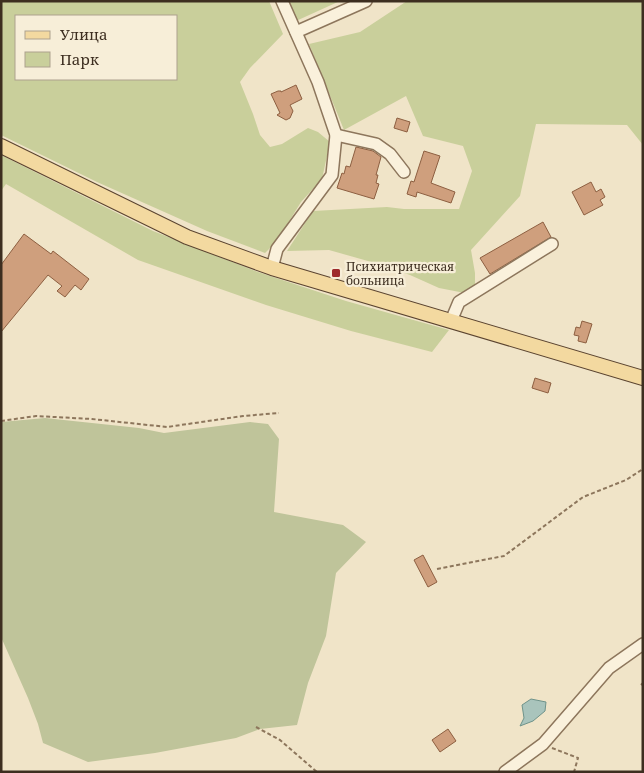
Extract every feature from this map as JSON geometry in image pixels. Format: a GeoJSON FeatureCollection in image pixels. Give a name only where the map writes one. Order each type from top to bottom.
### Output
{"type":"FeatureCollection","features":[{"type":"Feature","properties":{"kind":"main road"},"geometry":{"type":"LineString","coordinates":[[1,146],[187,237],[272,268],[643,378]]}},
{"type":"Feature","properties":{"kind":"street"},"geometry":{"type":"LineString","coordinates":[[272,268],[277,249],[332,175],[336,135],[318,82],[282,1]]}},
{"type":"Feature","properties":{"kind":"street"},"geometry":{"type":"LineString","coordinates":[[296,32],[366,1]]}},
{"type":"Feature","properties":{"kind":"street"},"geometry":{"type":"LineString","coordinates":[[336,135],[376,144],[390,154],[404,172]]}},
{"type":"Feature","properties":{"kind":"street"},"geometry":{"type":"LineString","coordinates":[[451,321],[459,302],[552,244]]}},
{"type":"Feature","properties":{"kind":"street"},"geometry":{"type":"LineString","coordinates":[[505,772],[543,744],[609,668],[643,644]]}},
{"type":"Feature","properties":{"kind":"path"},"geometry":{"type":"LineString","coordinates":[[1,421],[36,416],[92,419],[167,427],[279,413]]}},
{"type":"Feature","properties":{"kind":"path"},"geometry":{"type":"LineString","coordinates":[[437,569],[504,556],[583,497],[626,480],[643,469]]}},
{"type":"Feature","properties":{"kind":"path"},"geometry":{"type":"LineString","coordinates":[[256,726],[280,740],[317,772]]}},
{"type":"Feature","properties":{"kind":"path"},"geometry":{"type":"LineString","coordinates":[[543,744],[578,758],[574,772]]}},
{"type":"Feature","properties":{"kind":"green space"},"geometry":{"type":"Polygon","coordinates":[[[1,1],[269,1],[283,34],[250,68],[240,82],[260,135],[270,147],[282,144],[308,128],[318,132],[330,142],[322,179],[301,202],[277,241],[265,253],[207,231],[97,182],[1,135],[1,1]]]}},
{"type":"Feature","properties":{"kind":"green space"},"geometry":{"type":"Polygon","coordinates":[[[288,1],[340,1],[296,21],[288,1]]]}},
{"type":"Feature","properties":{"kind":"green space"},"geometry":{"type":"Polygon","coordinates":[[[407,1],[643,1],[643,145],[627,125],[536,124],[520,196],[471,250],[475,273],[475,295],[439,288],[382,265],[329,250],[287,251],[313,211],[387,207],[404,209],[459,209],[472,171],[463,146],[423,136],[406,96],[344,130],[309,44],[360,32],[407,1]]]}},
{"type":"Feature","properties":{"kind":"green space"},"geometry":{"type":"Polygon","coordinates":[[[1,155],[153,231],[258,272],[346,301],[449,330],[432,352],[351,331],[266,305],[138,260],[6,184],[1,191],[1,155]]]}},
{"type":"Feature","properties":{"kind":"green space"},"geometry":{"type":"Polygon","coordinates":[[[45,418],[139,428],[164,433],[250,422],[268,424],[279,439],[274,512],[343,525],[366,542],[336,573],[326,636],[308,683],[297,725],[260,729],[236,738],[155,753],[88,762],[43,743],[28,698],[1,637],[1,422],[45,418]]]}},
{"type":"Feature","properties":{"kind":"water"},"geometry":{"type":"Polygon","coordinates":[[[531,699],[546,702],[545,711],[533,721],[520,726],[524,718],[522,705],[531,699]]]}},
{"type":"Feature","properties":{"kind":"building"},"geometry":{"type":"Polygon","coordinates":[[[296,85],[302,99],[290,105],[293,111],[290,118],[286,120],[277,115],[280,113],[271,94],[278,91],[281,92],[296,85]]]}},
{"type":"Feature","properties":{"kind":"building"},"geometry":{"type":"Polygon","coordinates":[[[397,118],[410,122],[407,132],[394,128],[397,118]]]}},
{"type":"Feature","properties":{"kind":"building"},"geometry":{"type":"Polygon","coordinates":[[[356,147],[373,151],[381,157],[376,175],[378,175],[376,183],[379,184],[374,199],[337,188],[346,166],[350,167],[356,147]]]}},
{"type":"Feature","properties":{"kind":"building"},"geometry":{"type":"Polygon","coordinates":[[[424,151],[440,156],[431,183],[455,192],[451,203],[417,192],[416,197],[407,194],[411,181],[414,182],[424,151]]]}},
{"type":"Feature","properties":{"kind":"building"},"geometry":{"type":"Polygon","coordinates":[[[591,182],[596,192],[601,189],[605,197],[600,200],[603,205],[584,215],[572,192],[591,182]]]}},
{"type":"Feature","properties":{"kind":"building"},"geometry":{"type":"Polygon","coordinates":[[[543,222],[551,237],[490,274],[480,258],[543,222]]]}},
{"type":"Feature","properties":{"kind":"building"},"geometry":{"type":"Polygon","coordinates":[[[24,234],[51,254],[53,251],[89,279],[81,290],[75,285],[65,297],[57,291],[62,286],[48,275],[1,332],[1,265],[24,234]]]}},
{"type":"Feature","properties":{"kind":"building"},"geometry":{"type":"Polygon","coordinates":[[[582,321],[592,324],[586,343],[578,341],[579,336],[574,335],[576,327],[580,328],[582,321]]]}},
{"type":"Feature","properties":{"kind":"building"},"geometry":{"type":"Polygon","coordinates":[[[535,378],[551,383],[548,393],[532,388],[535,378]]]}},
{"type":"Feature","properties":{"kind":"building"},"geometry":{"type":"Polygon","coordinates":[[[423,555],[437,582],[428,587],[414,560],[423,555]]]}},
{"type":"Feature","properties":{"kind":"building"},"geometry":{"type":"Polygon","coordinates":[[[448,729],[456,741],[440,752],[432,740],[448,729]]]}},
{"type":"Feature","properties":{"kind":"place","name":"Психиатрическая больница"},"geometry":{"type":"Point","coordinates":[336,273]}}]}
